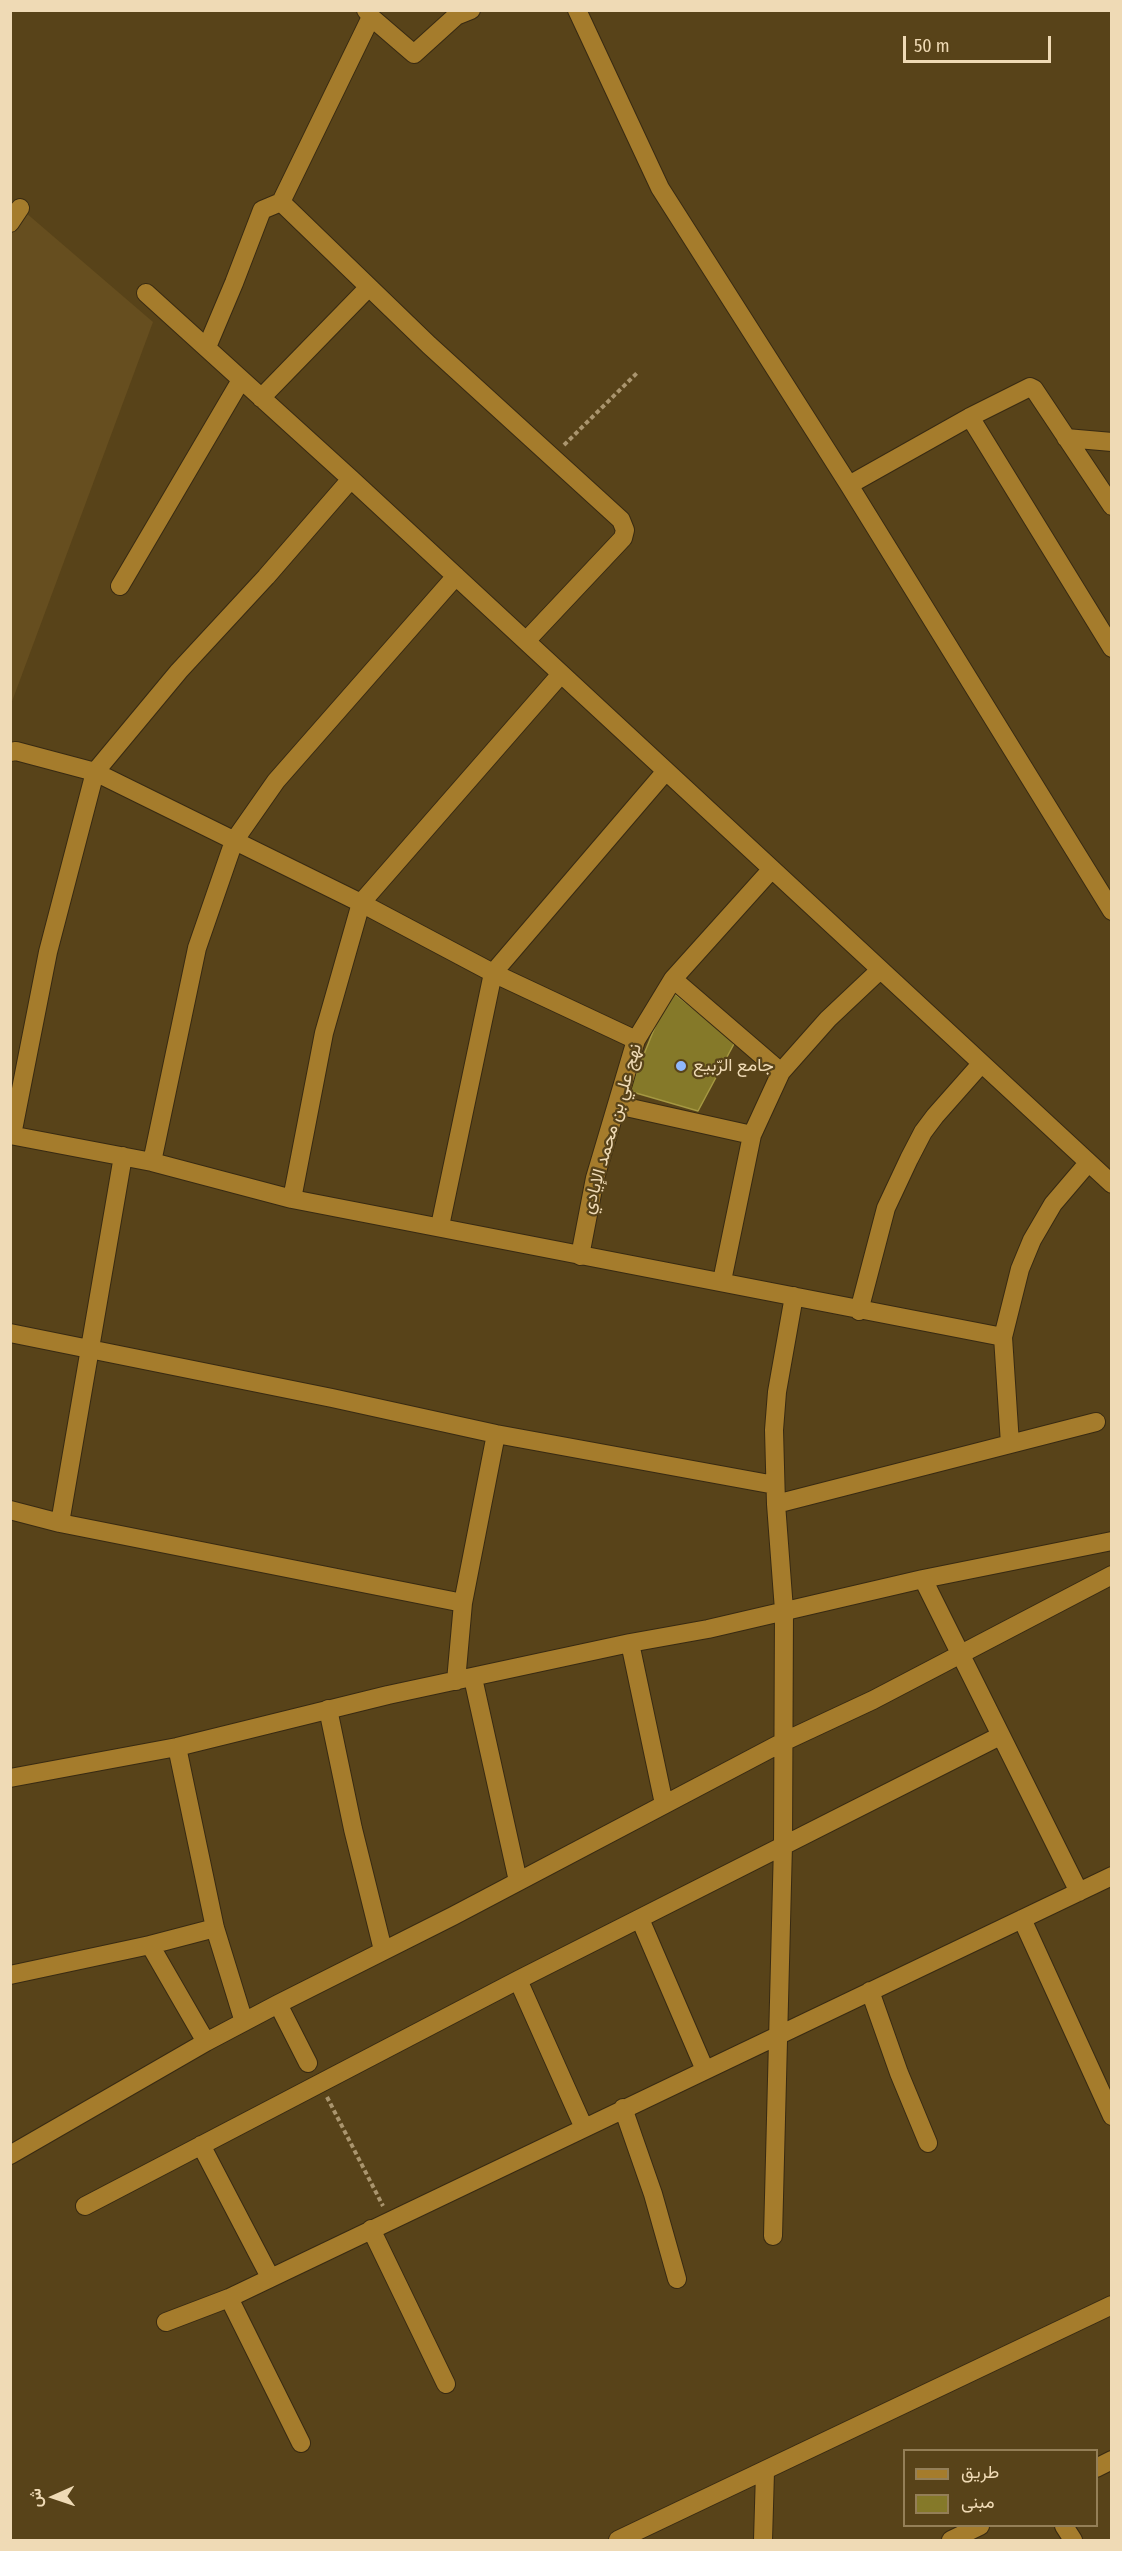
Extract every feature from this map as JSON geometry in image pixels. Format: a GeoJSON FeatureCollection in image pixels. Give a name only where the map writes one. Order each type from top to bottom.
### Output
{"type":"FeatureCollection","features":[{"type":"Feature","properties":{"kind":"street"},"geometry":{"type":"LineString","coordinates":[[207,347],[262,210],[281,202],[369,14],[414,54],[456,16],[471,10]]}},
{"type":"Feature","properties":{"kind":"street"},"geometry":{"type":"LineString","coordinates":[[577,10],[591,45],[660,188],[849,485],[1112,911]]}},
{"type":"Feature","properties":{"kind":"street"},"geometry":{"type":"LineString","coordinates":[[281,202],[551,458],[619,517],[625,530],[623,538],[526,641]]}},
{"type":"Feature","properties":{"kind":"street"},"geometry":{"type":"LineString","coordinates":[[261,398],[369,287]]}},
{"type":"Feature","properties":{"kind":"street"},"geometry":{"type":"LineString","coordinates":[[146,293],[351,479],[1112,1184]]}},
{"type":"Feature","properties":{"kind":"street"},"geometry":{"type":"LineString","coordinates":[[120,586],[241,380]]}},
{"type":"Feature","properties":{"kind":"street"},"geometry":{"type":"LineString","coordinates":[[849,485],[970,417],[1030,387],[1034,389],[1112,506]]}},
{"type":"Feature","properties":{"kind":"street"},"geometry":{"type":"LineString","coordinates":[[970,417],[1112,648]]}},
{"type":"Feature","properties":{"kind":"street"},"geometry":{"type":"LineString","coordinates":[[1066,438],[1112,442]]}},
{"type":"Feature","properties":{"kind":"street"},"geometry":{"type":"LineString","coordinates":[[351,479],[266,577],[179,671],[95,772],[48,952],[11,1135],[152,1162],[292,1199],[440,1226],[580,1256],[722,1281],[859,1311],[1003,1337]]}},
{"type":"Feature","properties":{"kind":"street"},"geometry":{"type":"LineString","coordinates":[[152,1162],[197,948],[234,841],[276,781],[456,576]]}},
{"type":"Feature","properties":{"kind":"street"},"geometry":{"type":"LineString","coordinates":[[292,1199],[324,1033],[361,903],[561,674]]}},
{"type":"Feature","properties":{"kind":"street"},"geometry":{"type":"LineString","coordinates":[[10,752],[16,751],[95,772],[361,903],[493,973],[636,1040]]}},
{"type":"Feature","properties":{"kind":"street"},"geometry":{"type":"LineString","coordinates":[[440,1226],[493,973],[666,771]]}},
{"type":"Feature","properties":{"kind":"street","name":"نهج علي بن محمد الإيادي"},"geometry":{"type":"LineString","coordinates":[[580,1256],[595,1178],[636,1040],[673,979],[771,870]]}},
{"type":"Feature","properties":{"kind":"street"},"geometry":{"type":"LineString","coordinates":[[722,1281],[752,1135],[781,1072],[828,1019],[880,970]]}},
{"type":"Feature","properties":{"kind":"street"},"geometry":{"type":"LineString","coordinates":[[673,979],[781,1072]]}},
{"type":"Feature","properties":{"kind":"street"},"geometry":{"type":"LineString","coordinates":[[859,1311],[886,1208],[909,1159],[923,1132],[935,1116],[981,1064]]}},
{"type":"Feature","properties":{"kind":"street"},"geometry":{"type":"LineString","coordinates":[[617,1105],[752,1135]]}},
{"type":"Feature","properties":{"kind":"street"},"geometry":{"type":"LineString","coordinates":[[60,1522],[123,1156]]}},
{"type":"Feature","properties":{"kind":"street"},"geometry":{"type":"LineString","coordinates":[[1010,1444],[1003,1337],[1020,1269],[1032,1240],[1053,1204],[1088,1163]]}},
{"type":"Feature","properties":{"kind":"street"},"geometry":{"type":"LineString","coordinates":[[773,2236],[783,1845],[784,1610],[776,1504],[774,1430],[777,1392],[794,1296]]}},
{"type":"Feature","properties":{"kind":"street"},"geometry":{"type":"LineString","coordinates":[[10,1333],[332,1398],[496,1434],[775,1485]]}},
{"type":"Feature","properties":{"kind":"street"},"geometry":{"type":"LineString","coordinates":[[776,1504],[1096,1422]]}},
{"type":"Feature","properties":{"kind":"street"},"geometry":{"type":"LineString","coordinates":[[496,1434],[463,1603],[464,1680],[518,1881]]}},
{"type":"Feature","properties":{"kind":"street"},"geometry":{"type":"LineString","coordinates":[[10,1510],[463,1603]]}},
{"type":"Feature","properties":{"kind":"street"},"geometry":{"type":"LineString","coordinates":[[10,1778],[177,1747],[328,1709],[630,1643],[708,1629],[922,1579],[1112,1540]]}},
{"type":"Feature","properties":{"kind":"street"},"geometry":{"type":"LineString","coordinates":[[10,2155],[206,2042],[278,2004],[783,1742],[873,1700],[960,1652],[1112,1575]]}},
{"type":"Feature","properties":{"kind":"street"},"geometry":{"type":"LineString","coordinates":[[922,1579],[1079,1892]]}},
{"type":"Feature","properties":{"kind":"street"},"geometry":{"type":"LineString","coordinates":[[630,1643],[664,1804]]}},
{"type":"Feature","properties":{"kind":"street"},"geometry":{"type":"LineString","coordinates":[[328,1709],[353,1829],[383,1950]]}},
{"type":"Feature","properties":{"kind":"street"},"geometry":{"type":"LineString","coordinates":[[85,2206],[518,1980],[1000,1736]]}},
{"type":"Feature","properties":{"kind":"street"},"geometry":{"type":"LineString","coordinates":[[177,1747],[214,1928],[244,2022]]}},
{"type":"Feature","properties":{"kind":"street"},"geometry":{"type":"LineString","coordinates":[[166,2322],[229,2298],[1112,1876]]}},
{"type":"Feature","properties":{"kind":"street"},"geometry":{"type":"LineString","coordinates":[[640,1919],[705,2070]]}},
{"type":"Feature","properties":{"kind":"street"},"geometry":{"type":"LineString","coordinates":[[1022,1919],[1112,2116]]}},
{"type":"Feature","properties":{"kind":"street"},"geometry":{"type":"LineString","coordinates":[[10,1976],[150,1945],[214,1928]]}},
{"type":"Feature","properties":{"kind":"street"},"geometry":{"type":"LineString","coordinates":[[150,1945],[206,2042]]}},
{"type":"Feature","properties":{"kind":"street"},"geometry":{"type":"LineString","coordinates":[[518,1980],[584,2128]]}},
{"type":"Feature","properties":{"kind":"street"},"geometry":{"type":"LineString","coordinates":[[870,1991],[899,2073],[928,2143]]}},
{"type":"Feature","properties":{"kind":"street"},"geometry":{"type":"LineString","coordinates":[[278,2004],[308,2063]]}},
{"type":"Feature","properties":{"kind":"street"},"geometry":{"type":"LineString","coordinates":[[623,2108],[653,2194],[677,2279]]}},
{"type":"Feature","properties":{"kind":"street"},"geometry":{"type":"LineString","coordinates":[[201,2145],[270,2277]]}},
{"type":"Feature","properties":{"kind":"street"},"geometry":{"type":"LineString","coordinates":[[371,2229],[446,2384]]}},
{"type":"Feature","properties":{"kind":"street"},"geometry":{"type":"LineString","coordinates":[[229,2298],[300,2443]]}},
{"type":"Feature","properties":{"kind":"street"},"geometry":{"type":"LineString","coordinates":[[618,2541],[1112,2306]]}},
{"type":"Feature","properties":{"kind":"street"},"geometry":{"type":"LineString","coordinates":[[1098,2467],[1112,2460]]}},
{"type":"Feature","properties":{"kind":"street"},"geometry":{"type":"LineString","coordinates":[[763,2541],[765,2472]]}},
{"type":"Feature","properties":{"kind":"street"},"geometry":{"type":"LineString","coordinates":[[951,2541],[978,2527]]}},
{"type":"Feature","properties":{"kind":"street"},"geometry":{"type":"LineString","coordinates":[[1065,2527],[1073,2541]]}},
{"type":"Feature","properties":{"kind":"path"},"geometry":{"type":"LineString","coordinates":[[551,458],[638,372]]}},
{"type":"Feature","properties":{"kind":"path"},"geometry":{"type":"LineString","coordinates":[[320,2084],[390,2220]]}},
{"type":"Feature","properties":{"kind":"shaded area"},"geometry":{"type":"Polygon","coordinates":[[[11,200],[153,322],[11,704],[11,200]]]}},
{"type":"Feature","properties":{"kind":"building","name":"جامع الرّبيع"},"geometry":{"type":"Polygon","coordinates":[[[670,990],[735,1042],[698,1111],[629,1091],[670,990]]]}},
{"type":"Feature","properties":{"kind":"place","name":"جامع الرّبيع"},"geometry":{"type":"Point","coordinates":[681,1066]}}]}
